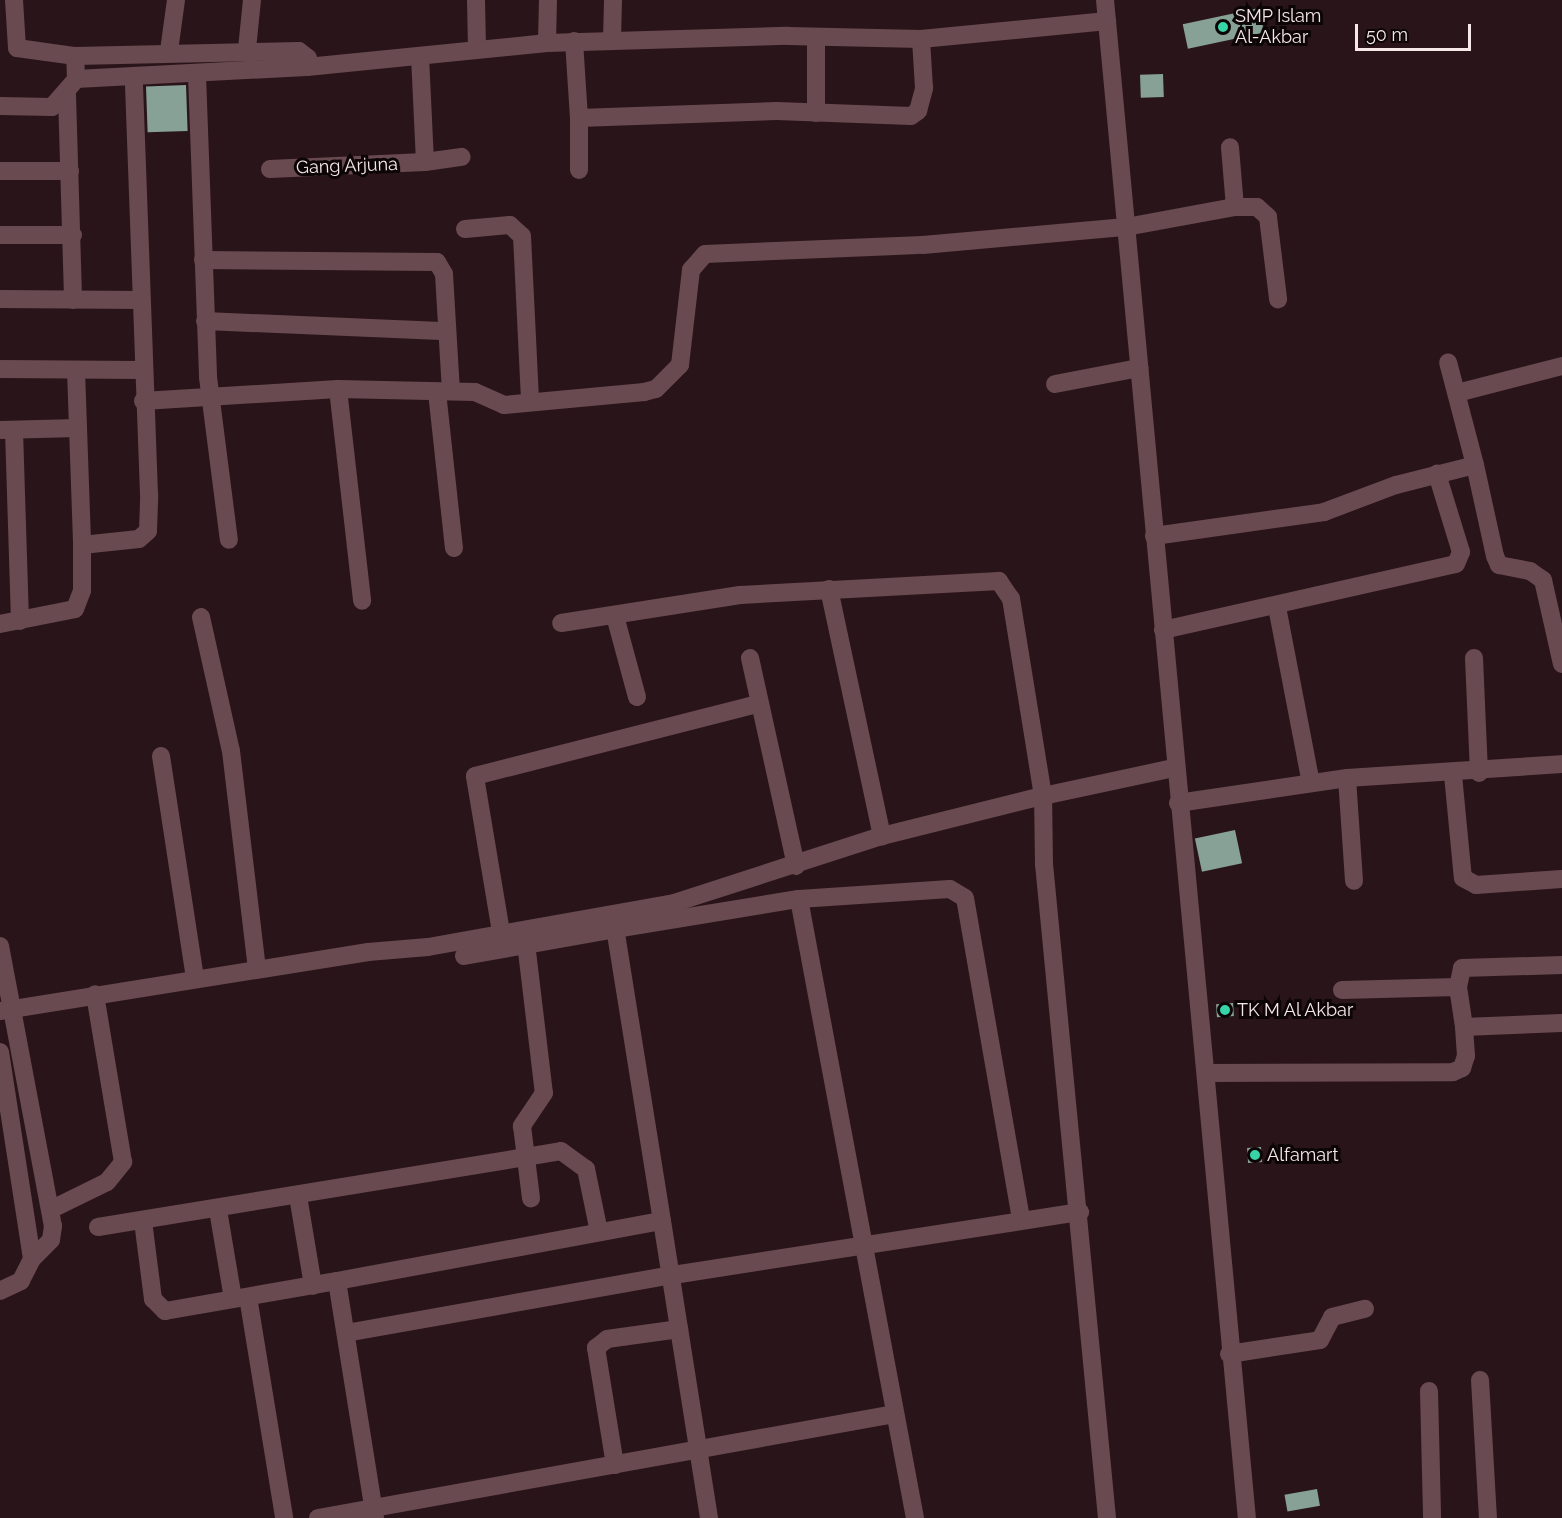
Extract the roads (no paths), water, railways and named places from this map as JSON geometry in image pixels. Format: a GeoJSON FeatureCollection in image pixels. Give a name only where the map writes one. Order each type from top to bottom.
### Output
{"type":"FeatureCollection","features":[{"type":"Feature","properties":{"kind":"street"},"geometry":{"type":"LineString","coordinates":[[14,0],[17,48],[75,56],[247,49],[299,51],[308,58],[307,68]]}},
{"type":"Feature","properties":{"kind":"street"},"geometry":{"type":"LineString","coordinates":[[169,51],[176,0]]}},
{"type":"Feature","properties":{"kind":"street"},"geometry":{"type":"LineString","coordinates":[[247,49],[252,0]]}},
{"type":"Feature","properties":{"kind":"street"},"geometry":{"type":"LineString","coordinates":[[476,0],[477,49]]}},
{"type":"Feature","properties":{"kind":"street"},"geometry":{"type":"LineString","coordinates":[[547,43],[548,0]]}},
{"type":"Feature","properties":{"kind":"street"},"geometry":{"type":"LineString","coordinates":[[612,40],[613,0]]}},
{"type":"Feature","properties":{"kind":"street"},"geometry":{"type":"LineString","coordinates":[[1105,0],[1174,768],[1206,1072],[1229,1354],[1247,1518]]}},
{"type":"Feature","properties":{"kind":"street"},"geometry":{"type":"LineString","coordinates":[[76,79],[134,80],[307,68],[574,41],[921,39],[1107,21]]}},
{"type":"Feature","properties":{"kind":"street"},"geometry":{"type":"LineString","coordinates":[[816,38],[816,113]]}},
{"type":"Feature","properties":{"kind":"street"},"geometry":{"type":"LineString","coordinates":[[579,118],[816,113],[911,116],[918,111],[924,88],[921,39]]}},
{"type":"Feature","properties":{"kind":"street"},"geometry":{"type":"LineString","coordinates":[[574,41],[579,118],[579,170]]}},
{"type":"Feature","properties":{"kind":"street"},"geometry":{"type":"LineString","coordinates":[[0,106],[52,107],[67,95],[76,79],[75,56]]}},
{"type":"Feature","properties":{"kind":"street","name":"Gang Arjuna"},"geometry":{"type":"LineString","coordinates":[[420,56],[424,162]]}},
{"type":"Feature","properties":{"kind":"street"},"geometry":{"type":"LineString","coordinates":[[197,75],[205,321],[228,540]]}},
{"type":"Feature","properties":{"kind":"street"},"geometry":{"type":"LineString","coordinates":[[82,545],[139,540],[148,531],[141,370],[134,80]]}},
{"type":"Feature","properties":{"kind":"street"},"geometry":{"type":"LineString","coordinates":[[67,95],[73,236],[73,300]]}},
{"type":"Feature","properties":{"kind":"street"},"geometry":{"type":"LineString","coordinates":[[1230,147],[1235,207]]}},
{"type":"Feature","properties":{"kind":"street","name":"Gang Arjuna"},"geometry":{"type":"LineString","coordinates":[[270,169],[424,162],[462,157]]}},
{"type":"Feature","properties":{"kind":"street"},"geometry":{"type":"LineString","coordinates":[[0,171],[70,171]]}},
{"type":"Feature","properties":{"kind":"street"},"geometry":{"type":"LineString","coordinates":[[143,401],[212,393],[338,389],[483,393],[501,405],[656,389],[680,365],[692,270],[705,254],[923,245],[1126,227],[1235,207],[1257,207],[1268,217],[1278,299]]}},
{"type":"Feature","properties":{"kind":"street"},"geometry":{"type":"LineString","coordinates":[[465,229],[510,225],[522,236],[530,401]]}},
{"type":"Feature","properties":{"kind":"street"},"geometry":{"type":"LineString","coordinates":[[0,235],[73,236]]}},
{"type":"Feature","properties":{"kind":"street"},"geometry":{"type":"LineString","coordinates":[[202,260],[432,261],[444,274],[447,331],[444,391],[454,548]]}},
{"type":"Feature","properties":{"kind":"street"},"geometry":{"type":"LineString","coordinates":[[0,299],[141,300]]}},
{"type":"Feature","properties":{"kind":"street"},"geometry":{"type":"LineString","coordinates":[[205,321],[447,331]]}},
{"type":"Feature","properties":{"kind":"street"},"geometry":{"type":"LineString","coordinates":[[1448,362],[1475,465],[1495,556],[1499,565],[1530,571],[1543,580],[1562,664]]}},
{"type":"Feature","properties":{"kind":"street"},"geometry":{"type":"LineString","coordinates":[[1457,393],[1562,366]]}},
{"type":"Feature","properties":{"kind":"street"},"geometry":{"type":"LineString","coordinates":[[1055,384],[1139,368]]}},
{"type":"Feature","properties":{"kind":"street"},"geometry":{"type":"LineString","coordinates":[[0,369],[141,370]]}},
{"type":"Feature","properties":{"kind":"street"},"geometry":{"type":"LineString","coordinates":[[0,624],[75,609],[82,591],[76,370]]}},
{"type":"Feature","properties":{"kind":"street"},"geometry":{"type":"LineString","coordinates":[[338,389],[362,602]]}},
{"type":"Feature","properties":{"kind":"street"},"geometry":{"type":"LineString","coordinates":[[20,621],[7,430],[78,428]]}},
{"type":"Feature","properties":{"kind":"street"},"geometry":{"type":"LineString","coordinates":[[1154,536],[1324,512],[1437,474],[1475,465]]}},
{"type":"Feature","properties":{"kind":"street"},"geometry":{"type":"LineString","coordinates":[[1163,630],[1277,607],[1456,564],[1461,552],[1437,474]]}},
{"type":"Feature","properties":{"kind":"street"},"geometry":{"type":"LineString","coordinates":[[561,623],[615,616],[682,602],[828,589],[986,579],[1007,586],[1042,795],[1044,864],[1080,1212],[1107,1518]]}},
{"type":"Feature","properties":{"kind":"street"},"geometry":{"type":"LineString","coordinates":[[828,589],[882,837]]}},
{"type":"Feature","properties":{"kind":"street"},"geometry":{"type":"LineString","coordinates":[[1277,607],[1311,783]]}},
{"type":"Feature","properties":{"kind":"street"},"geometry":{"type":"LineString","coordinates":[[615,616],[637,697]]}},
{"type":"Feature","properties":{"kind":"street"},"geometry":{"type":"LineString","coordinates":[[201,617],[231,751],[257,969]]}},
{"type":"Feature","properties":{"kind":"street"},"geometry":{"type":"LineString","coordinates":[[750,658],[757,705],[796,866]]}},
{"type":"Feature","properties":{"kind":"street"},"geometry":{"type":"LineString","coordinates":[[1474,658],[1479,773]]}},
{"type":"Feature","properties":{"kind":"street"},"geometry":{"type":"LineString","coordinates":[[501,932],[475,776],[757,705]]}},
{"type":"Feature","properties":{"kind":"street"},"geometry":{"type":"LineString","coordinates":[[161,756],[195,978]]}},
{"type":"Feature","properties":{"kind":"street"},"geometry":{"type":"LineString","coordinates":[[1179,803],[1347,778],[1453,775],[1562,764]]}},
{"type":"Feature","properties":{"kind":"street"},"geometry":{"type":"LineString","coordinates":[[6,1010],[195,978],[501,932],[718,893],[882,837],[1042,795],[1174,768]]}},
{"type":"Feature","properties":{"kind":"street"},"geometry":{"type":"LineString","coordinates":[[1453,775],[1462,878],[1476,885],[1562,879]]}},
{"type":"Feature","properties":{"kind":"street"},"geometry":{"type":"LineString","coordinates":[[1347,778],[1354,881]]}},
{"type":"Feature","properties":{"kind":"street"},"geometry":{"type":"LineString","coordinates":[[464,956],[526,943],[799,899],[950,888],[965,898],[1022,1220]]}},
{"type":"Feature","properties":{"kind":"street"},"geometry":{"type":"LineString","coordinates":[[799,899],[867,1244],[894,1414],[915,1518]]}},
{"type":"Feature","properties":{"kind":"street"},"geometry":{"type":"LineString","coordinates":[[615,929],[662,1221],[673,1275],[696,1450],[708,1518]]}},
{"type":"Feature","properties":{"kind":"street"},"geometry":{"type":"LineString","coordinates":[[526,943],[544,1093],[522,1126],[531,1198]]}},
{"type":"Feature","properties":{"kind":"street"},"geometry":{"type":"LineString","coordinates":[[0,946],[6,1010],[52,1209],[51,1240],[32,1259],[21,1281],[0,1291]]}},
{"type":"Feature","properties":{"kind":"street"},"geometry":{"type":"LineString","coordinates":[[1206,1072],[1453,1072],[1462,1068],[1466,1056],[1458,987],[1462,968],[1470,964],[1562,964]]}},
{"type":"Feature","properties":{"kind":"street"},"geometry":{"type":"LineString","coordinates":[[1342,990],[1458,987]]}},
{"type":"Feature","properties":{"kind":"street"},"geometry":{"type":"LineString","coordinates":[[52,1209],[107,1182],[123,1162],[95,994]]}},
{"type":"Feature","properties":{"kind":"street"},"geometry":{"type":"LineString","coordinates":[[1464,1026],[1562,1023]]}},
{"type":"Feature","properties":{"kind":"street"},"geometry":{"type":"LineString","coordinates":[[0,1052],[32,1259]]}},
{"type":"Feature","properties":{"kind":"street"},"geometry":{"type":"LineString","coordinates":[[98,1227],[218,1210],[526,1155],[561,1151],[581,1160],[599,1232]]}},
{"type":"Feature","properties":{"kind":"street"},"geometry":{"type":"LineString","coordinates":[[298,1196],[313,1286]]}},
{"type":"Feature","properties":{"kind":"street"},"geometry":{"type":"LineString","coordinates":[[218,1210],[241,1298],[284,1518]]}},
{"type":"Feature","properties":{"kind":"street"},"geometry":{"type":"LineString","coordinates":[[346,1333],[673,1275],[1080,1212]]}},
{"type":"Feature","properties":{"kind":"street"},"geometry":{"type":"LineString","coordinates":[[143,1221],[153,1299],[159,1309],[313,1286],[662,1221]]}},
{"type":"Feature","properties":{"kind":"street"},"geometry":{"type":"LineString","coordinates":[[338,1281],[374,1514]]}},
{"type":"Feature","properties":{"kind":"street"},"geometry":{"type":"LineString","coordinates":[[1229,1354],[1320,1340],[1332,1317],[1365,1310]]}},
{"type":"Feature","properties":{"kind":"street"},"geometry":{"type":"LineString","coordinates":[[615,1465],[596,1348],[607,1340],[679,1329]]}},
{"type":"Feature","properties":{"kind":"street"},"geometry":{"type":"LineString","coordinates":[[1480,1380],[1488,1518]]}},
{"type":"Feature","properties":{"kind":"street"},"geometry":{"type":"LineString","coordinates":[[1429,1391],[1432,1518]]}},
{"type":"Feature","properties":{"kind":"street"},"geometry":{"type":"LineString","coordinates":[[318,1518],[374,1514],[615,1465],[894,1414]]}},
{"type":"Feature","properties":{"kind":"place","name":"SMP Islam Al-Akbar"},"geometry":{"type":"Point","coordinates":[1223,27]}},
{"type":"Feature","properties":{"kind":"place","name":"TK M Al Akbar"},"geometry":{"type":"Point","coordinates":[1225,1010]}},
{"type":"Feature","properties":{"kind":"place","name":"Alfamart"},"geometry":{"type":"Point","coordinates":[1255,1155]}}]}
